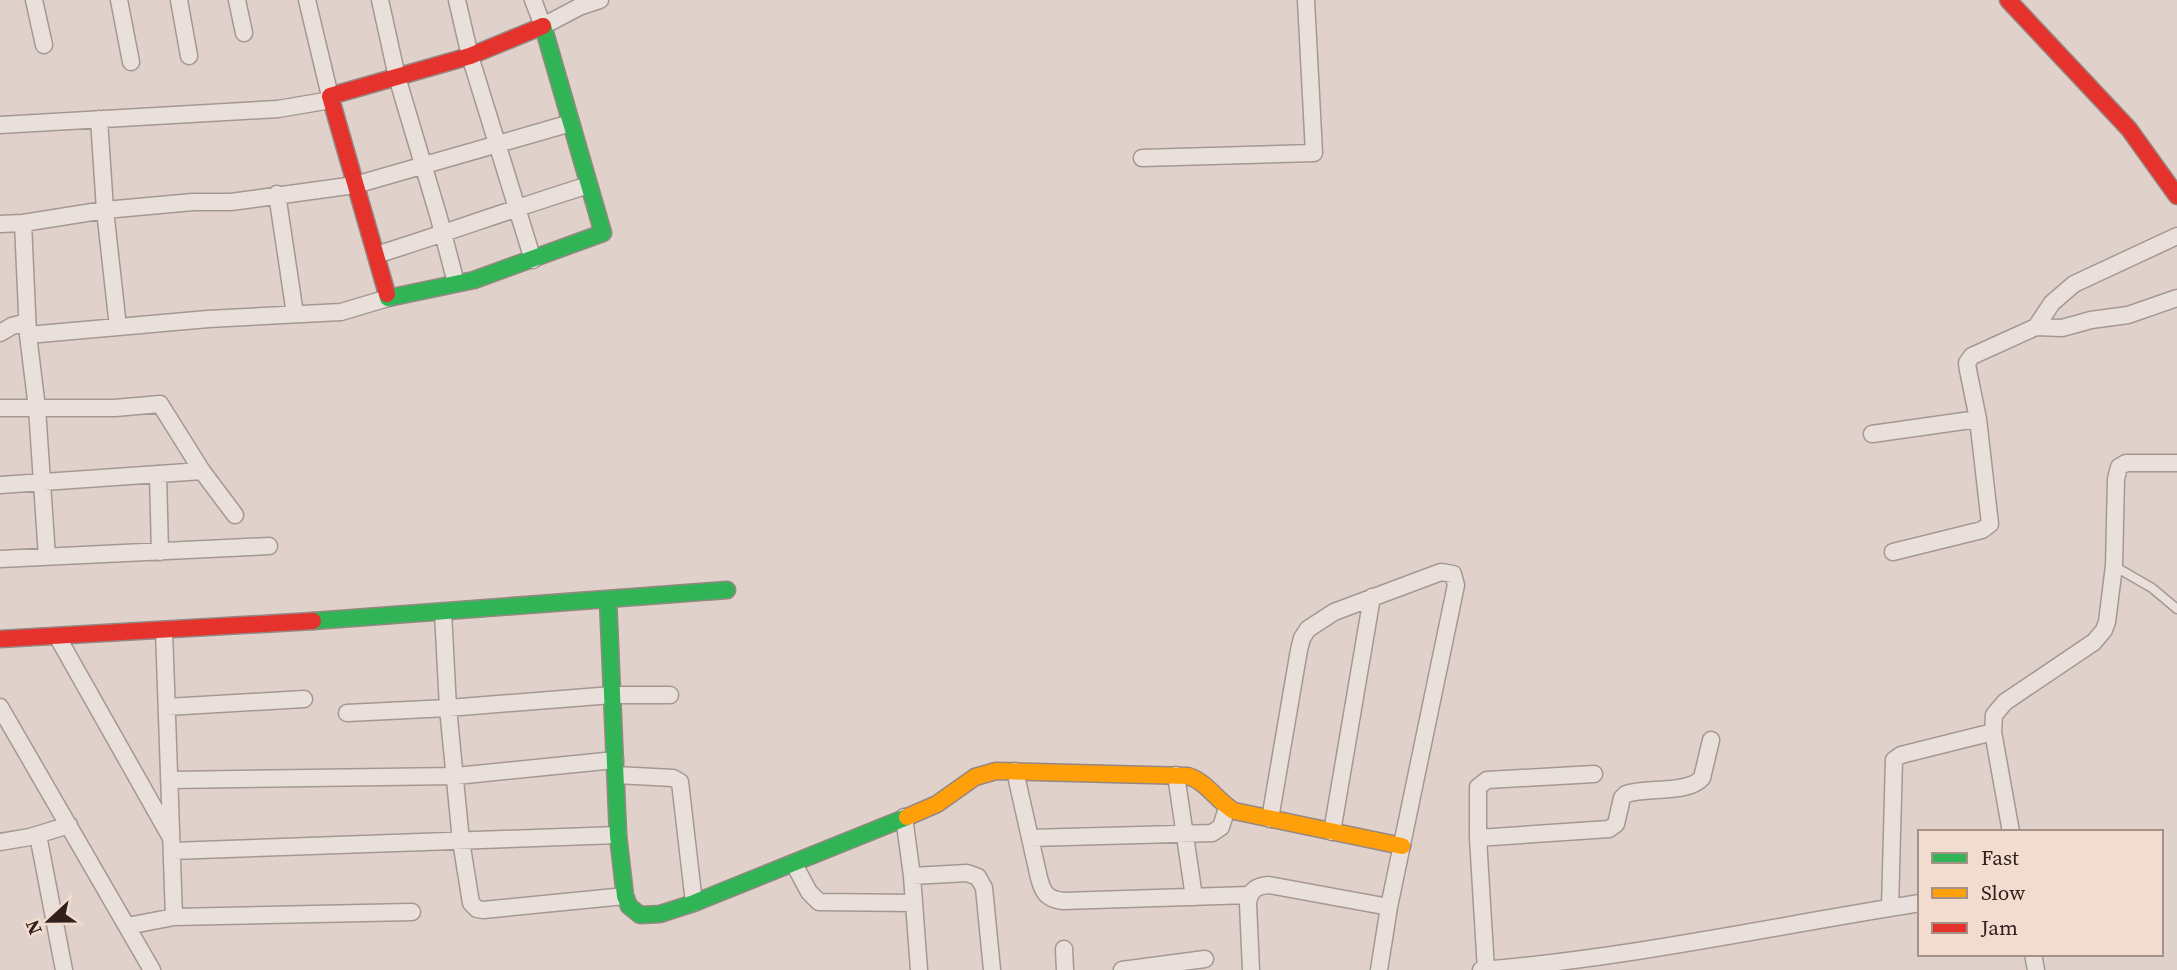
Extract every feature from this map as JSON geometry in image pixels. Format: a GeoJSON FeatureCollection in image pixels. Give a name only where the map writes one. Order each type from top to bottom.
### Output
{"type":"FeatureCollection","features":[{"type":"Feature","properties":{"kind":"street"},"geometry":{"type":"LineString","coordinates":[[34,0],[44,45]]}},
{"type":"Feature","properties":{"kind":"street"},"geometry":{"type":"LineString","coordinates":[[119,0],[131,62]]}},
{"type":"Feature","properties":{"kind":"street"},"geometry":{"type":"LineString","coordinates":[[178,0],[190,56]]}},
{"type":"Feature","properties":{"kind":"street"},"geometry":{"type":"LineString","coordinates":[[237,0],[244,33]]}},
{"type":"Feature","properties":{"kind":"street"},"geometry":{"type":"LineString","coordinates":[[307,0],[330,98],[388,298]]}},
{"type":"Feature","properties":{"kind":"street"},"geometry":{"type":"LineString","coordinates":[[380,0],[397,76],[456,283]]}},
{"type":"Feature","properties":{"kind":"street"},"geometry":{"type":"LineString","coordinates":[[457,0],[470,56],[533,260]]}},
{"type":"Feature","properties":{"kind":"street"},"geometry":{"type":"LineString","coordinates":[[0,333],[12,326],[118,327],[341,312],[533,260],[603,233],[533,0]]}},
{"type":"Feature","properties":{"kind":"street"},"geometry":{"type":"LineString","coordinates":[[0,125],[278,109],[330,98],[470,56],[600,0]]}},
{"type":"Feature","properties":{"kind":"street"},"geometry":{"type":"LineString","coordinates":[[1142,158],[1314,153],[1306,0]]}},
{"type":"Feature","properties":{"kind":"street"},"geometry":{"type":"LineString","coordinates":[[2008,0],[2129,129],[2177,196]]}},
{"type":"Feature","properties":{"kind":"street"},"geometry":{"type":"LineString","coordinates":[[99,119],[105,210],[118,327]]}},
{"type":"Feature","properties":{"kind":"street"},"geometry":{"type":"LineString","coordinates":[[0,224],[105,210],[192,202],[231,202],[355,185],[571,123]]}},
{"type":"Feature","properties":{"kind":"street"},"geometry":{"type":"LineString","coordinates":[[376,255],[516,207],[589,186]]}},
{"type":"Feature","properties":{"kind":"street"},"geometry":{"type":"LineString","coordinates":[[277,194],[295,314]]}},
{"type":"Feature","properties":{"kind":"street"},"geometry":{"type":"LineString","coordinates":[[23,223],[28,328],[37,408],[47,557]]}},
{"type":"Feature","properties":{"kind":"street"},"geometry":{"type":"LineString","coordinates":[[1893,552],[1982,530],[1990,524],[1978,419],[1968,370],[1969,359],[2036,327],[2052,303],[2074,284],[2177,236]]}},
{"type":"Feature","properties":{"kind":"street"},"geometry":{"type":"LineString","coordinates":[[2036,327],[2062,328],[2091,320],[2128,315],[2177,298]]}},
{"type":"Feature","properties":{"kind":"street"},"geometry":{"type":"LineString","coordinates":[[0,408],[116,408],[160,404],[202,471],[235,515]]}},
{"type":"Feature","properties":{"kind":"street"},"geometry":{"type":"LineString","coordinates":[[1872,433],[1978,419]]}},
{"type":"Feature","properties":{"kind":"street"},"geometry":{"type":"LineString","coordinates":[[2011,830],[1993,732],[1994,715],[2005,702],[2100,637],[2107,622],[2114,566],[2116,479],[2119,467],[2126,463],[2177,463]]}},
{"type":"Feature","properties":{"kind":"street"},"geometry":{"type":"LineString","coordinates":[[0,485],[202,471]]}},
{"type":"Feature","properties":{"kind":"street"},"geometry":{"type":"LineString","coordinates":[[158,474],[160,552]]}},
{"type":"Feature","properties":{"kind":"street"},"geometry":{"type":"LineString","coordinates":[[0,559],[269,546]]}},
{"type":"Feature","properties":{"kind":"street"},"geometry":{"type":"LineString","coordinates":[[1270,819],[1302,638],[1317,621],[1372,597],[1441,572],[1450,572],[1456,580],[1389,907],[1379,970]]}},
{"type":"Feature","properties":{"kind":"street"},"geometry":{"type":"LineString","coordinates":[[0,639],[443,612],[727,590]]}},
{"type":"Feature","properties":{"kind":"street"},"geometry":{"type":"LineString","coordinates":[[1332,832],[1372,597]]}},
{"type":"Feature","properties":{"kind":"street"},"geometry":{"type":"LineString","coordinates":[[608,599],[618,835],[625,896],[629,906],[640,915],[660,914],[694,903],[794,864],[937,804],[985,773],[1015,771],[1176,775],[1196,778],[1227,808],[1402,846]]}},
{"type":"Feature","properties":{"kind":"street"},"geometry":{"type":"LineString","coordinates":[[443,612],[461,841],[471,903],[477,909],[625,896]]}},
{"type":"Feature","properties":{"kind":"street"},"geometry":{"type":"LineString","coordinates":[[164,630],[174,917]]}},
{"type":"Feature","properties":{"kind":"street"},"geometry":{"type":"LineString","coordinates":[[57,636],[172,844]]}},
{"type":"Feature","properties":{"kind":"street"},"geometry":{"type":"LineString","coordinates":[[347,713],[612,695],[670,695]]}},
{"type":"Feature","properties":{"kind":"street"},"geometry":{"type":"LineString","coordinates":[[167,707],[304,699]]}},
{"type":"Feature","properties":{"kind":"street"},"geometry":{"type":"LineString","coordinates":[[0,707],[152,970]]}},
{"type":"Feature","properties":{"kind":"street"},"geometry":{"type":"LineString","coordinates":[[1890,908],[1894,760],[1901,755],[1993,732]]}},
{"type":"Feature","properties":{"kind":"street"},"geometry":{"type":"LineString","coordinates":[[1478,838],[1609,829],[1616,824],[1622,798],[1626,793],[1686,787],[1698,783],[1702,778],[1710,740]]}},
{"type":"Feature","properties":{"kind":"street"},"geometry":{"type":"LineString","coordinates":[[169,780],[456,776],[615,767],[673,778],[680,782],[694,903]]}},
{"type":"Feature","properties":{"kind":"street"},"geometry":{"type":"LineString","coordinates":[[1015,771],[1041,888],[1052,900],[1250,895]]}},
{"type":"Feature","properties":{"kind":"street"},"geometry":{"type":"LineString","coordinates":[[1594,774],[1487,780],[1482,782],[1476,792],[1483,970],[1554,967],[1918,903]]}},
{"type":"Feature","properties":{"kind":"street"},"geometry":{"type":"LineString","coordinates":[[1176,775],[1194,897]]}},
{"type":"Feature","properties":{"kind":"street"},"geometry":{"type":"LineString","coordinates":[[1030,838],[1215,832],[1221,827],[1227,808]]}},
{"type":"Feature","properties":{"kind":"street"},"geometry":{"type":"LineString","coordinates":[[904,817],[912,876],[919,970]]}},
{"type":"Feature","properties":{"kind":"street"},"geometry":{"type":"LineString","coordinates":[[0,842],[38,835],[69,825]]}},
{"type":"Feature","properties":{"kind":"street"},"geometry":{"type":"LineString","coordinates":[[38,835],[65,970]]}},
{"type":"Feature","properties":{"kind":"street"},"geometry":{"type":"LineString","coordinates":[[172,844],[461,841],[618,835]]}},
{"type":"Feature","properties":{"kind":"street"},"geometry":{"type":"LineString","coordinates":[[794,864],[809,892],[819,902],[914,903]]}},
{"type":"Feature","properties":{"kind":"street"},"geometry":{"type":"LineString","coordinates":[[912,876],[967,873],[978,877],[984,888],[992,970]]}},
{"type":"Feature","properties":{"kind":"street"},"geometry":{"type":"LineString","coordinates":[[1251,970],[1250,895],[1257,887],[1269,885],[1389,907]]}},
{"type":"Feature","properties":{"kind":"street"},"geometry":{"type":"LineString","coordinates":[[127,926],[174,917],[412,912]]}},
{"type":"Feature","properties":{"kind":"street"},"geometry":{"type":"LineString","coordinates":[[1064,949],[1065,970]]}},
{"type":"Feature","properties":{"kind":"street"},"geometry":{"type":"LineString","coordinates":[[1122,970],[1205,959]]}},
{"type":"Feature","properties":{"kind":"lane"},"geometry":{"type":"LineString","coordinates":[[2114,566],[2152,588],[2177,609]]}},
{"type":"Feature","properties":{"kind":"traffic: fast"},"geometry":{"type":"LineString","coordinates":[[387,294],[388,298],[474,280],[603,233],[543,26]]}},
{"type":"Feature","properties":{"kind":"traffic: fast"},"geometry":{"type":"LineString","coordinates":[[313,621],[727,590]]}},
{"type":"Feature","properties":{"kind":"traffic: fast"},"geometry":{"type":"LineString","coordinates":[[608,599],[618,835],[625,896],[629,906],[640,915],[660,914],[694,903],[907,817]]}},
{"type":"Feature","properties":{"kind":"traffic: slow"},"geometry":{"type":"LineString","coordinates":[[907,817],[937,804],[975,777],[996,771],[1188,776],[1201,783],[1234,811],[1402,846]]}},
{"type":"Feature","properties":{"kind":"traffic: jam"},"geometry":{"type":"LineString","coordinates":[[2008,0],[2129,129],[2177,196]]}},
{"type":"Feature","properties":{"kind":"traffic: jam"},"geometry":{"type":"LineString","coordinates":[[387,294],[330,96],[470,56],[543,26]]}},
{"type":"Feature","properties":{"kind":"traffic: jam"},"geometry":{"type":"LineString","coordinates":[[0,639],[313,621]]}}]}
